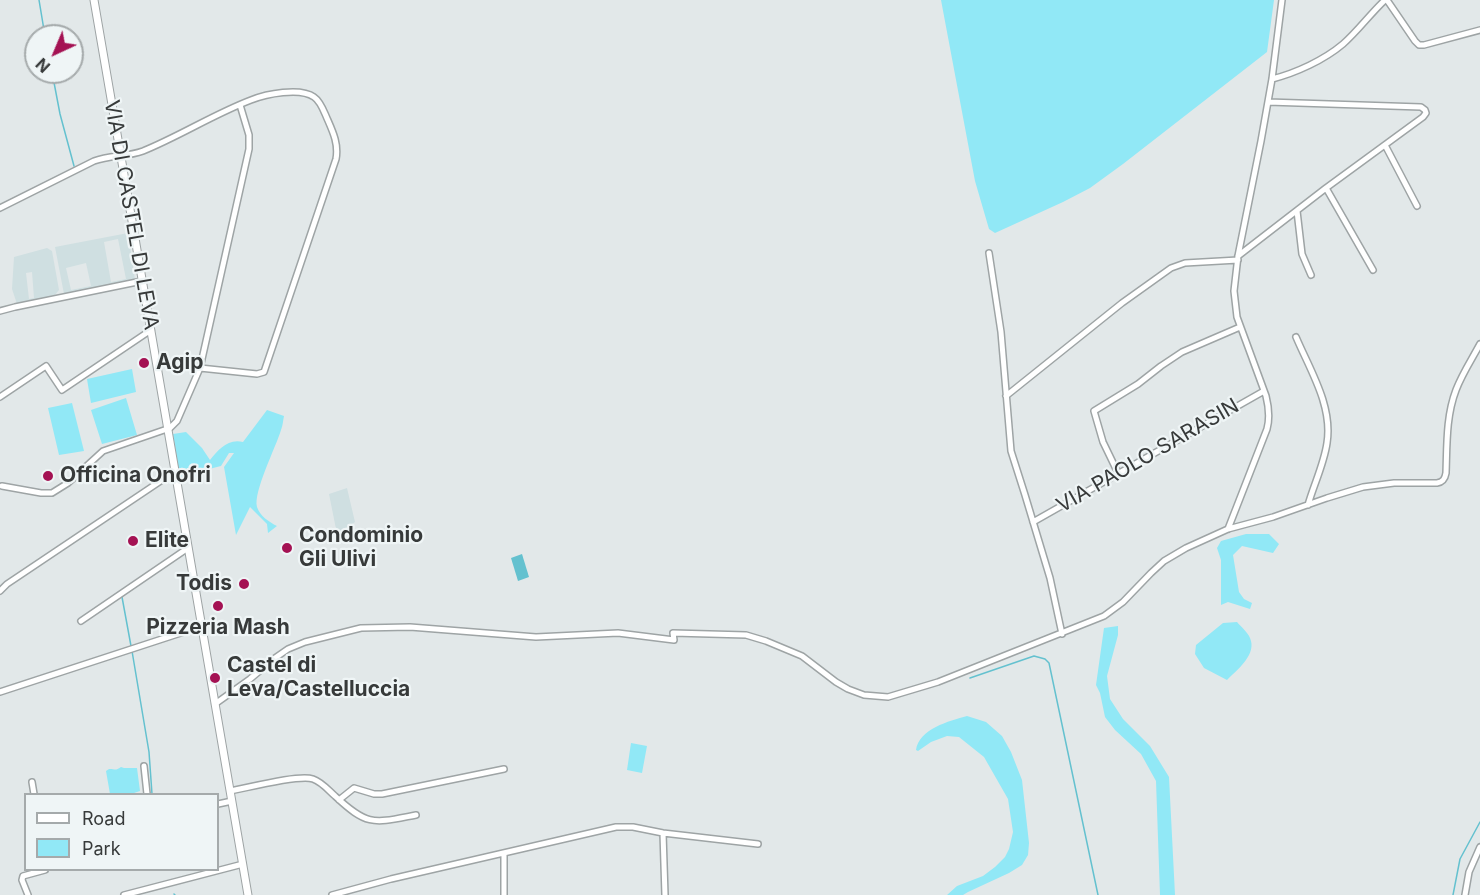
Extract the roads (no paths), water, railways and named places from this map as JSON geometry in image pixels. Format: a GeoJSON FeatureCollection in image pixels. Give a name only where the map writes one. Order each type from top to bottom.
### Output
{"type":"FeatureCollection","features":[{"type":"Feature","properties":{"kind":"street","name":"VIA DI CASTEL DI LEVA"},"geometry":{"type":"LineString","coordinates":[[94,0],[248,895]]}},
{"type":"Feature","properties":{"kind":"street"},"geometry":{"type":"LineString","coordinates":[[1228,529],[1268,424],[1268,405],[1240,327],[1234,295],[1238,258],[1272,79],[1282,0]]}},
{"type":"Feature","properties":{"kind":"street"},"geometry":{"type":"LineString","coordinates":[[1272,79],[1294,72],[1334,51],[1386,0],[1419,45],[1480,30]]}},
{"type":"Feature","properties":{"kind":"street"},"geometry":{"type":"LineString","coordinates":[[0,208],[94,161],[112,156],[132,155],[147,150],[253,99],[297,92],[312,96],[320,102],[336,143],[337,154],[264,372],[257,374],[200,368]]}},
{"type":"Feature","properties":{"kind":"street"},"geometry":{"type":"LineString","coordinates":[[1006,396],[1122,303],[1171,268],[1185,263],[1238,258],[1326,188],[1425,115],[1425,110],[1421,107],[1268,102]]}},
{"type":"Feature","properties":{"kind":"street"},"geometry":{"type":"LineString","coordinates":[[2,486],[52,493],[68,483],[101,452],[167,429],[177,421],[200,368],[248,158],[249,138],[240,105]]}},
{"type":"Feature","properties":{"kind":"street"},"geometry":{"type":"LineString","coordinates":[[1385,145],[1418,206]]}},
{"type":"Feature","properties":{"kind":"street"},"geometry":{"type":"LineString","coordinates":[[1326,188],[1373,270]]}},
{"type":"Feature","properties":{"kind":"street"},"geometry":{"type":"LineString","coordinates":[[1297,211],[1303,257],[1311,275]]}},
{"type":"Feature","properties":{"kind":"street"},"geometry":{"type":"LineString","coordinates":[[989,253],[1001,332],[1011,451],[1050,578],[1062,634]]}},
{"type":"Feature","properties":{"kind":"street"},"geometry":{"type":"LineString","coordinates":[[0,311],[142,281]]}},
{"type":"Feature","properties":{"kind":"street"},"geometry":{"type":"LineString","coordinates":[[1118,473],[1104,442],[1094,411],[1138,384],[1182,352],[1240,327]]}},
{"type":"Feature","properties":{"kind":"street"},"geometry":{"type":"LineString","coordinates":[[0,397],[46,366],[62,390],[151,330]]}},
{"type":"Feature","properties":{"kind":"street"},"geometry":{"type":"LineString","coordinates":[[1296,337],[1323,401],[1328,423],[1324,457],[1308,505]]}},
{"type":"Feature","properties":{"kind":"street"},"geometry":{"type":"LineString","coordinates":[[215,704],[288,649],[305,642],[370,627],[410,627],[536,637],[618,633],[674,640],[673,633],[746,635],[786,648],[802,656],[848,689],[876,697],[900,694],[938,682],[1108,614],[1164,561],[1228,529],[1273,517],[1363,487],[1394,483],[1437,483],[1443,480],[1446,472],[1448,427],[1453,397],[1480,344]]}},
{"type":"Feature","properties":{"kind":"street","name":"VIA PAOLO SARASIN"},"geometry":{"type":"LineString","coordinates":[[1033,522],[1264,391]]}},
{"type":"Feature","properties":{"kind":"street"},"geometry":{"type":"LineString","coordinates":[[0,591],[7,584],[174,472]]}},
{"type":"Feature","properties":{"kind":"street"},"geometry":{"type":"LineString","coordinates":[[81,621],[188,548]]}},
{"type":"Feature","properties":{"kind":"street"},"geometry":{"type":"LineString","coordinates":[[0,692],[202,626]]}},
{"type":"Feature","properties":{"kind":"street"},"geometry":{"type":"LineString","coordinates":[[144,766],[147,793]]}},
{"type":"Feature","properties":{"kind":"street"},"geometry":{"type":"LineString","coordinates":[[339,800],[354,788],[382,794],[504,770]]}},
{"type":"Feature","properties":{"kind":"street"},"geometry":{"type":"LineString","coordinates":[[230,791],[308,778],[318,781],[357,815],[374,821],[387,821],[416,815]]}},
{"type":"Feature","properties":{"kind":"street"},"geometry":{"type":"LineString","coordinates":[[32,782],[34,793]]}},
{"type":"Feature","properties":{"kind":"street"},"geometry":{"type":"LineString","coordinates":[[219,804],[232,801]]}},
{"type":"Feature","properties":{"kind":"street"},"geometry":{"type":"LineString","coordinates":[[332,895],[553,840],[616,827],[633,827],[663,833],[758,844]]}},
{"type":"Feature","properties":{"kind":"street"},"geometry":{"type":"LineString","coordinates":[[663,833],[665,895]]}},
{"type":"Feature","properties":{"kind":"street"},"geometry":{"type":"LineString","coordinates":[[1465,895],[1469,872],[1480,847]]}},
{"type":"Feature","properties":{"kind":"street"},"geometry":{"type":"LineString","coordinates":[[504,853],[504,895]]}},
{"type":"Feature","properties":{"kind":"street"},"geometry":{"type":"LineString","coordinates":[[219,870],[243,864]]}},
{"type":"Feature","properties":{"kind":"street"},"geometry":{"type":"LineString","coordinates":[[28,895],[22,880],[23,876],[41,871]]}},
{"type":"Feature","properties":{"kind":"street"},"geometry":{"type":"LineString","coordinates":[[124,895],[216,871]]}},
{"type":"Feature","properties":{"kind":"waterway"},"geometry":{"type":"LineString","coordinates":[[39,0],[43,24]]}},
{"type":"Feature","properties":{"kind":"waterway"},"geometry":{"type":"LineString","coordinates":[[54,84],[74,166]]}},
{"type":"Feature","properties":{"kind":"waterway"},"geometry":{"type":"LineString","coordinates":[[122,597],[131,646]]}},
{"type":"Feature","properties":{"kind":"waterway"},"geometry":{"type":"LineString","coordinates":[[132,651],[149,752],[152,793]]}},
{"type":"Feature","properties":{"kind":"waterway"},"geometry":{"type":"LineString","coordinates":[[970,678],[1034,656],[1045,659],[1049,663],[1098,895]]}},
{"type":"Feature","properties":{"kind":"waterway"},"geometry":{"type":"LineString","coordinates":[[1453,895],[1460,859],[1480,822]]}},
{"type":"Feature","properties":{"kind":"place","name":"Agip"},"geometry":{"type":"Point","coordinates":[144,363]}},
{"type":"Feature","properties":{"kind":"place","name":"Officina Onofri"},"geometry":{"type":"Point","coordinates":[48,476]}},
{"type":"Feature","properties":{"kind":"place","name":"Elite"},"geometry":{"type":"Point","coordinates":[133,541]}},
{"type":"Feature","properties":{"kind":"place","name":"Condominio Gli Ulivi"},"geometry":{"type":"Point","coordinates":[287,548]}},
{"type":"Feature","properties":{"kind":"place","name":"Todis"},"geometry":{"type":"Point","coordinates":[244,584]}},
{"type":"Feature","properties":{"kind":"place","name":"Pizzeria Mash"},"geometry":{"type":"Point","coordinates":[218,606]}},
{"type":"Feature","properties":{"kind":"place","name":"Castel di Leva/Castelluccia"},"geometry":{"type":"Point","coordinates":[215,678]}}]}
